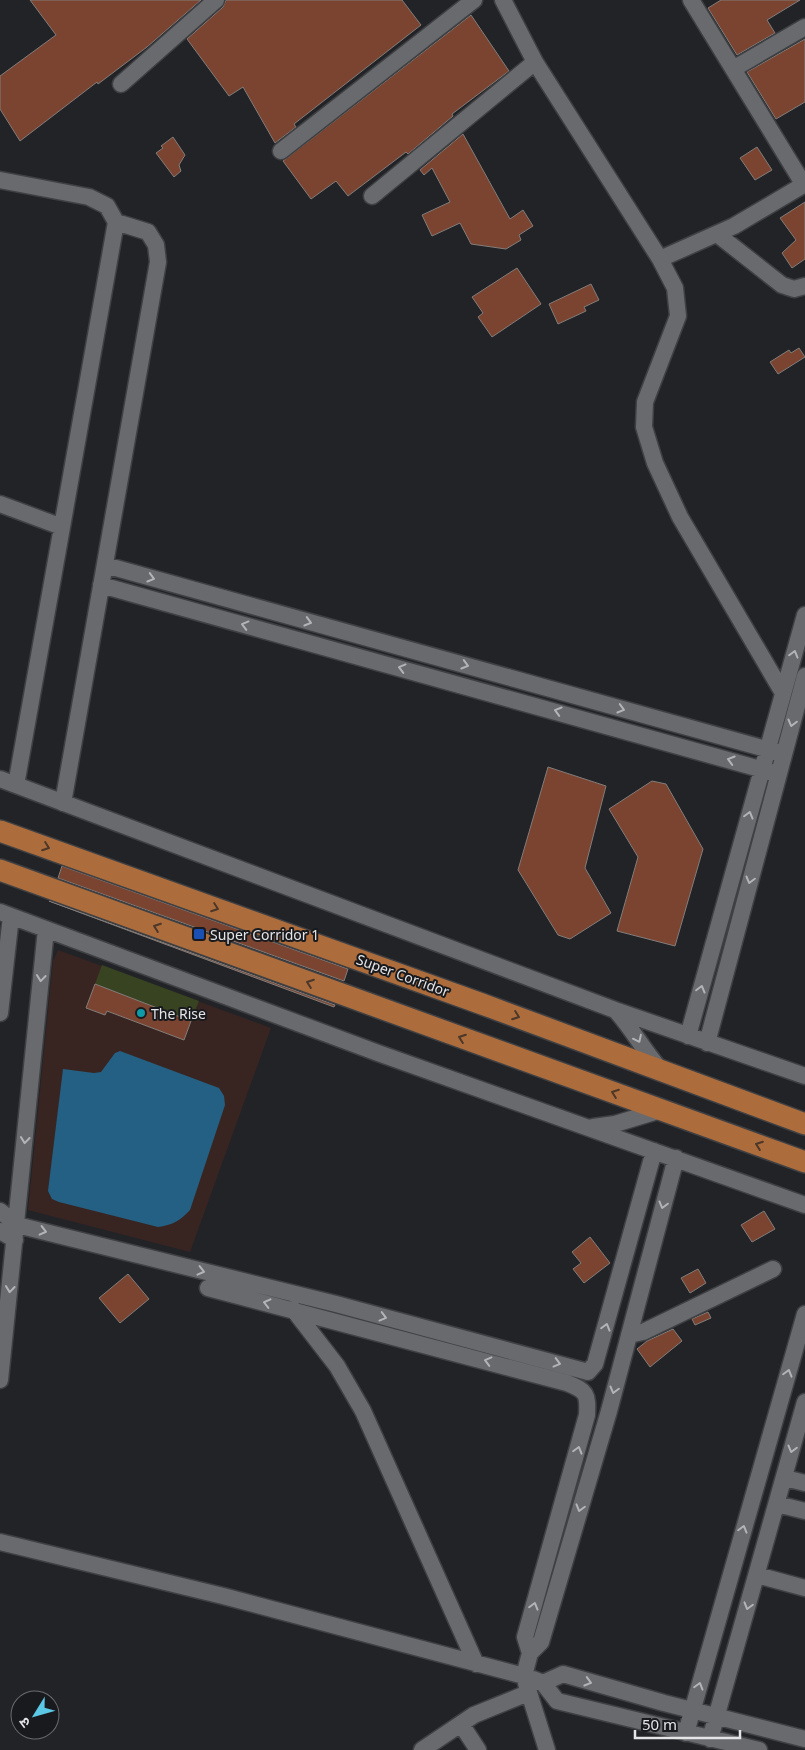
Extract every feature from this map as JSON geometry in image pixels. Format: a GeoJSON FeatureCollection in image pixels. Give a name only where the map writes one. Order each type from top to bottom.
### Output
{"type":"FeatureCollection","features":[{"type":"Feature","properties":{"kind":"main road","name":"Super Corridor"},"geometry":{"type":"LineString","coordinates":[[0,830],[660,1069],[805,1124]]}},
{"type":"Feature","properties":{"kind":"main road"},"geometry":{"type":"LineString","coordinates":[[0,870],[805,1162]]}},
{"type":"Feature","properties":{"kind":"street"},"geometry":{"type":"LineString","coordinates":[[121,84],[216,0]]}},
{"type":"Feature","properties":{"kind":"street"},"geometry":{"type":"LineString","coordinates":[[281,151],[474,0]]}},
{"type":"Feature","properties":{"kind":"street"},"geometry":{"type":"LineString","coordinates":[[503,0],[535,62],[660,258],[675,288],[678,316],[645,402],[644,427],[655,463],[680,517],[783,693]]}},
{"type":"Feature","properties":{"kind":"street"},"geometry":{"type":"LineString","coordinates":[[660,258],[734,226],[804,185],[691,0]]}},
{"type":"Feature","properties":{"kind":"street"},"geometry":{"type":"LineString","coordinates":[[733,69],[805,27]]}},
{"type":"Feature","properties":{"kind":"street"},"geometry":{"type":"LineString","coordinates":[[372,196],[535,62]]}},
{"type":"Feature","properties":{"kind":"street"},"geometry":{"type":"LineString","coordinates":[[0,180],[89,197],[107,206],[116,222],[16,785]]}},
{"type":"Feature","properties":{"kind":"street"},"geometry":{"type":"LineString","coordinates":[[63,803],[158,262],[156,245],[148,232],[116,222]]}},
{"type":"Feature","properties":{"kind":"street"},"geometry":{"type":"LineString","coordinates":[[717,234],[782,285],[794,289],[805,286]]}},
{"type":"Feature","properties":{"kind":"street"},"geometry":{"type":"LineString","coordinates":[[0,504],[62,527]]}},
{"type":"Feature","properties":{"kind":"street"},"geometry":{"type":"LineString","coordinates":[[104,565],[784,754]]}},
{"type":"Feature","properties":{"kind":"street"},"geometry":{"type":"LineString","coordinates":[[101,585],[778,774]]}},
{"type":"Feature","properties":{"kind":"street"},"geometry":{"type":"LineString","coordinates":[[688,1036],[805,616]]}},
{"type":"Feature","properties":{"kind":"street"},"geometry":{"type":"LineString","coordinates":[[707,1042],[805,676]]}},
{"type":"Feature","properties":{"kind":"street"},"geometry":{"type":"LineString","coordinates":[[0,780],[615,1010],[805,1076]]}},
{"type":"Feature","properties":{"kind":"street"},"geometry":{"type":"LineString","coordinates":[[0,1013],[6,914],[46,929],[86,952],[590,1127],[805,1205]]}},
{"type":"Feature","properties":{"kind":"street"},"geometry":{"type":"LineString","coordinates":[[0,1380],[46,929]]}},
{"type":"Feature","properties":{"kind":"street"},"geometry":{"type":"LineString","coordinates":[[615,1010],[634,1030],[642,1049],[660,1069]]}},
{"type":"Feature","properties":{"kind":"street"},"geometry":{"type":"LineString","coordinates":[[590,1127],[615,1124],[661,1110]]}},
{"type":"Feature","properties":{"kind":"street"},"geometry":{"type":"LineString","coordinates":[[0,1231],[16,1232],[336,1304],[588,1372],[595,1364],[654,1150]]}},
{"type":"Feature","properties":{"kind":"street"},"geometry":{"type":"LineString","coordinates":[[547,1750],[524,1676],[530,1653],[541,1642],[629,1335],[676,1158]]}},
{"type":"Feature","properties":{"kind":"street"},"geometry":{"type":"LineString","coordinates":[[0,1211],[16,1232]]}},
{"type":"Feature","properties":{"kind":"street"},"geometry":{"type":"LineString","coordinates":[[629,1335],[643,1332],[774,1269]]}},
{"type":"Feature","properties":{"kind":"street"},"geometry":{"type":"LineString","coordinates":[[208,1288],[293,1309],[567,1383],[582,1389],[588,1397],[587,1415],[525,1638],[530,1653]]}},
{"type":"Feature","properties":{"kind":"street"},"geometry":{"type":"LineString","coordinates":[[293,1309],[337,1366],[363,1411],[476,1664]]}},
{"type":"Feature","properties":{"kind":"street"},"geometry":{"type":"LineString","coordinates":[[686,1733],[805,1314]]}},
{"type":"Feature","properties":{"kind":"street"},"geometry":{"type":"LineString","coordinates":[[710,1738],[805,1402]]}},
{"type":"Feature","properties":{"kind":"street"},"geometry":{"type":"LineString","coordinates":[[785,1478],[805,1483]]}},
{"type":"Feature","properties":{"kind":"street"},"geometry":{"type":"LineString","coordinates":[[777,1504],[805,1511]]}},
{"type":"Feature","properties":{"kind":"street"},"geometry":{"type":"LineString","coordinates":[[0,1542],[223,1596],[524,1676],[543,1683],[557,1701],[759,1750]]}},
{"type":"Feature","properties":{"kind":"street"},"geometry":{"type":"LineString","coordinates":[[757,1575],[805,1588]]}},
{"type":"Feature","properties":{"kind":"street"},"geometry":{"type":"LineString","coordinates":[[543,1683],[563,1674],[692,1710],[805,1738]]}},
{"type":"Feature","properties":{"kind":"street"},"geometry":{"type":"LineString","coordinates":[[422,1750],[474,1715],[528,1693]]}},
{"type":"Feature","properties":{"kind":"street"},"geometry":{"type":"LineString","coordinates":[[461,1724],[478,1750]]}},
{"type":"Feature","properties":{"kind":"shaded area"},"geometry":{"type":"Polygon","coordinates":[[[58,950],[271,1028],[190,1252],[28,1210],[53,961],[58,950]]]}},
{"type":"Feature","properties":{"kind":"green space"},"geometry":{"type":"Polygon","coordinates":[[[102,965],[199,1001],[191,1021],[95,984],[102,965]]]}},
{"type":"Feature","properties":{"kind":"water"},"geometry":{"type":"Polygon","coordinates":[[[120,1051],[219,1088],[224,1096],[225,1105],[190,1210],[179,1220],[168,1225],[158,1227],[59,1202],[52,1199],[48,1191],[63,1069],[94,1073],[101,1072],[115,1053],[120,1051]]]}},
{"type":"Feature","properties":{"kind":"building"},"geometry":{"type":"Polygon","coordinates":[[[30,0],[201,0],[147,47],[98,84],[97,82],[20,141],[0,109],[0,76],[56,35],[30,0]]]}},
{"type":"Feature","properties":{"kind":"building"},"geometry":{"type":"Polygon","coordinates":[[[226,0],[402,0],[421,25],[294,124],[296,127],[275,143],[243,87],[229,96],[187,39],[223,7],[226,0]]]}},
{"type":"Feature","properties":{"kind":"building"},"geometry":{"type":"Polygon","coordinates":[[[721,0],[800,0],[767,20],[775,33],[737,55],[708,8],[721,0]]]}},
{"type":"Feature","properties":{"kind":"building"},"geometry":{"type":"Polygon","coordinates":[[[471,15],[509,71],[452,114],[453,116],[408,154],[406,152],[348,196],[336,181],[311,199],[283,161],[471,15]]]}},
{"type":"Feature","properties":{"kind":"building"},"geometry":{"type":"Polygon","coordinates":[[[805,39],[805,102],[776,119],[747,72],[805,39]]]}},
{"type":"Feature","properties":{"kind":"building"},"geometry":{"type":"Polygon","coordinates":[[[463,134],[510,219],[523,210],[533,226],[519,235],[521,240],[506,249],[471,244],[460,223],[432,236],[422,215],[450,202],[432,168],[424,175],[420,170],[463,134]]]}},
{"type":"Feature","properties":{"kind":"building"},"geometry":{"type":"Polygon","coordinates":[[[173,137],[185,155],[179,165],[181,171],[174,177],[156,153],[163,148],[161,146],[173,137]]]}},
{"type":"Feature","properties":{"kind":"building"},"geometry":{"type":"Polygon","coordinates":[[[757,147],[772,170],[755,180],[740,158],[757,147]]]}},
{"type":"Feature","properties":{"kind":"building"},"geometry":{"type":"Polygon","coordinates":[[[805,202],[805,259],[792,268],[782,253],[796,240],[780,218],[805,202]]]}},
{"type":"Feature","properties":{"kind":"building"},"geometry":{"type":"Polygon","coordinates":[[[517,268],[541,304],[492,337],[478,317],[483,313],[472,297],[517,268]]]}},
{"type":"Feature","properties":{"kind":"building"},"geometry":{"type":"Polygon","coordinates":[[[591,284],[599,300],[584,307],[586,311],[558,324],[549,304],[591,284]]]}},
{"type":"Feature","properties":{"kind":"building"},"geometry":{"type":"Polygon","coordinates":[[[799,348],[805,357],[778,374],[770,362],[789,350],[791,353],[799,348]]]}},
{"type":"Feature","properties":{"kind":"building"},"geometry":{"type":"Polygon","coordinates":[[[548,767],[606,786],[585,868],[611,913],[570,939],[558,935],[518,870],[548,767]]]}},
{"type":"Feature","properties":{"kind":"building"},"geometry":{"type":"Polygon","coordinates":[[[652,781],[666,784],[703,849],[675,946],[617,931],[638,857],[609,809],[652,781]]]}},
{"type":"Feature","properties":{"kind":"building"},"geometry":{"type":"Polygon","coordinates":[[[62,866],[348,969],[344,981],[58,878],[62,866]]]}},
{"type":"Feature","properties":{"kind":"building"},"geometry":{"type":"Polygon","coordinates":[[[49,901],[335,1005],[334,1007],[49,901]]]}},
{"type":"Feature","properties":{"kind":"building","name":"The Rise"},"geometry":{"type":"Polygon","coordinates":[[[95,984],[191,1021],[184,1040],[107,1011],[105,1015],[86,1008],[95,984]]]}},
{"type":"Feature","properties":{"kind":"building"},"geometry":{"type":"Polygon","coordinates":[[[764,1211],[775,1229],[752,1242],[741,1225],[764,1211]]]}},
{"type":"Feature","properties":{"kind":"building"},"geometry":{"type":"Polygon","coordinates":[[[590,1237],[610,1263],[584,1283],[573,1269],[581,1263],[572,1252],[590,1237]]]}},
{"type":"Feature","properties":{"kind":"building"},"geometry":{"type":"Polygon","coordinates":[[[698,1269],[706,1283],[690,1293],[681,1278],[698,1269]]]}},
{"type":"Feature","properties":{"kind":"building"},"geometry":{"type":"Polygon","coordinates":[[[128,1274],[149,1299],[120,1323],[99,1298],[128,1274]]]}},
{"type":"Feature","properties":{"kind":"building"},"geometry":{"type":"Polygon","coordinates":[[[708,1312],[711,1318],[695,1325],[692,1319],[708,1312]]]}},
{"type":"Feature","properties":{"kind":"building"},"geometry":{"type":"Polygon","coordinates":[[[673,1329],[682,1341],[650,1367],[637,1349],[647,1341],[673,1329]]]}},
{"type":"Feature","properties":{"kind":"place","name":"Super Corridor 1"},"geometry":{"type":"Point","coordinates":[199,934]}},
{"type":"Feature","properties":{"kind":"place","name":"The Rise"},"geometry":{"type":"Point","coordinates":[141,1013]}}]}
